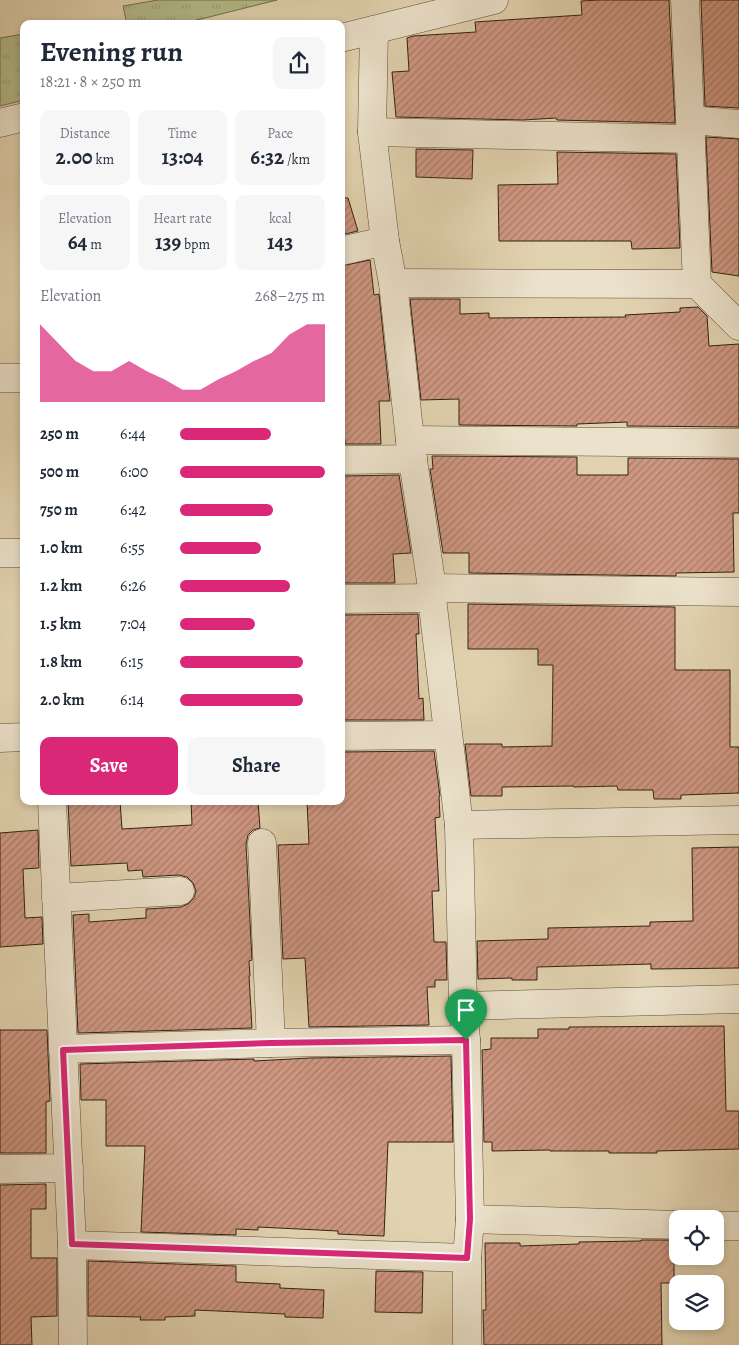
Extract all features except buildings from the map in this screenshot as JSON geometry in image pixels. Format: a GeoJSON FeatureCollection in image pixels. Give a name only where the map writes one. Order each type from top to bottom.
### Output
{"type":"FeatureCollection","features":[{"type":"Feature","properties":{"kind":"street"},"geometry":{"type":"LineString","coordinates":[[345,37],[494,0]]}},
{"type":"Feature","properties":{"kind":"street"},"geometry":{"type":"LineString","coordinates":[[685,0],[697,284],[739,326]]}},
{"type":"Feature","properties":{"kind":"street"},"geometry":{"type":"LineString","coordinates":[[374,30],[372,132],[384,241],[394,283],[412,450],[432,593],[459,825],[462,1006],[466,1040],[470,1219],[467,1258],[467,1345]]}},
{"type":"Feature","properties":{"kind":"street"},"geometry":{"type":"LineString","coordinates":[[0,123],[20,118]]}},
{"type":"Feature","properties":{"kind":"street"},"geometry":{"type":"LineString","coordinates":[[372,132],[690,129],[739,124]]}},
{"type":"Feature","properties":{"kind":"street"},"geometry":{"type":"LineString","coordinates":[[345,250],[384,241]]}},
{"type":"Feature","properties":{"kind":"street"},"geometry":{"type":"LineString","coordinates":[[394,283],[697,284]]}},
{"type":"Feature","properties":{"kind":"street"},"geometry":{"type":"LineString","coordinates":[[0,378],[20,378]]}},
{"type":"Feature","properties":{"kind":"street"},"geometry":{"type":"LineString","coordinates":[[345,459],[412,450],[739,443]]}},
{"type":"Feature","properties":{"kind":"street"},"geometry":{"type":"LineString","coordinates":[[0,553],[20,553]]}},
{"type":"Feature","properties":{"kind":"street"},"geometry":{"type":"LineString","coordinates":[[345,599],[432,593],[739,592]]}},
{"type":"Feature","properties":{"kind":"street"},"geometry":{"type":"LineString","coordinates":[[345,736],[448,735]]}},
{"type":"Feature","properties":{"kind":"street"},"geometry":{"type":"LineString","coordinates":[[0,738],[20,737]]}},
{"type":"Feature","properties":{"kind":"street"},"geometry":{"type":"LineString","coordinates":[[52,805],[72,1244],[73,1345]]}},
{"type":"Feature","properties":{"kind":"street"},"geometry":{"type":"LineString","coordinates":[[459,825],[739,820]]}},
{"type":"Feature","properties":{"kind":"street"},"geometry":{"type":"LineString","coordinates":[[262,843],[271,1043]]}},
{"type":"Feature","properties":{"kind":"street"},"geometry":{"type":"LineString","coordinates":[[56,898],[180,891]]}},
{"type":"Feature","properties":{"kind":"street"},"geometry":{"type":"LineString","coordinates":[[462,1006],[739,999]]}},
{"type":"Feature","properties":{"kind":"street"},"geometry":{"type":"LineString","coordinates":[[63,1050],[271,1043],[466,1040]]}},
{"type":"Feature","properties":{"kind":"street"},"geometry":{"type":"LineString","coordinates":[[0,1169],[69,1168]]}},
{"type":"Feature","properties":{"kind":"street"},"geometry":{"type":"LineString","coordinates":[[470,1219],[669,1225]]}},
{"type":"Feature","properties":{"kind":"street"},"geometry":{"type":"LineString","coordinates":[[724,1226],[739,1226]]}},
{"type":"Feature","properties":{"kind":"street"},"geometry":{"type":"LineString","coordinates":[[72,1244],[467,1258]]}},
{"type":"Feature","properties":{"kind":"green space"},"geometry":{"type":"Polygon","coordinates":[[[158,0],[277,0],[197,20],[126,20],[123,6],[158,0]]]}},
{"type":"Feature","properties":{"kind":"green space"},"geometry":{"type":"Polygon","coordinates":[[[20,35],[20,101],[0,106],[0,38],[20,35]]]}},
{"type":"Feature","properties":{"kind":"route"},"geometry":{"type":"LineString","coordinates":[[466,1040],[470,1219],[467,1258],[72,1244],[63,1050],[271,1043],[466,1040]]}}]}
